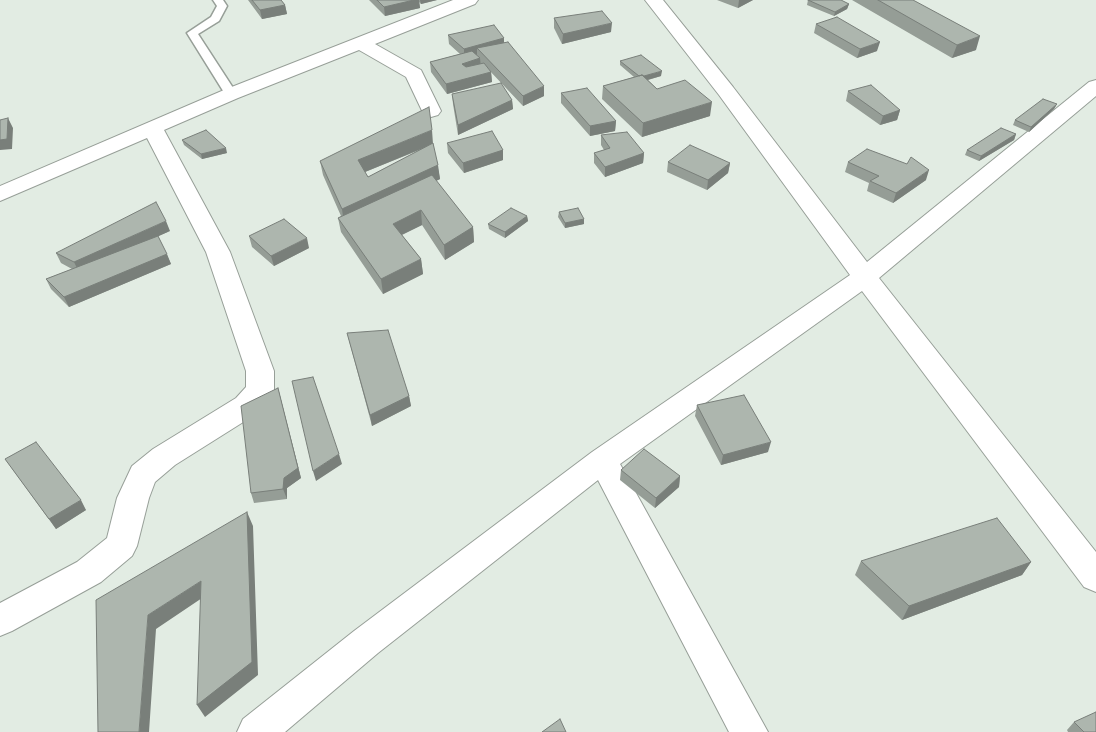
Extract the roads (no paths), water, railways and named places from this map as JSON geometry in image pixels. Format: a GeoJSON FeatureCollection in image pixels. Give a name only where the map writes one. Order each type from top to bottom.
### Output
{"type":"FeatureCollection","features":[{"type":"Feature","properties":{"kind":"street"},"geometry":{"type":"LineString","coordinates":[[0,194],[231,94],[469,0]]}},
{"type":"Feature","properties":{"kind":"street"},"geometry":{"type":"LineString","coordinates":[[654,0],[726,91],[865,277],[1096,577]]}},
{"type":"Feature","properties":{"kind":"street"},"geometry":{"type":"LineString","coordinates":[[360,43],[414,74],[431,111]]}},
{"type":"Feature","properties":{"kind":"street"},"geometry":{"type":"LineString","coordinates":[[256,732],[366,642],[603,460],[865,277],[1096,86]]}},
{"type":"Feature","properties":{"kind":"street"},"geometry":{"type":"LineString","coordinates":[[0,620],[90,572],[121,546],[133,498],[143,475],[164,457],[246,406],[260,390],[260,371],[218,252],[152,127]]}},
{"type":"Feature","properties":{"kind":"street"},"geometry":{"type":"LineString","coordinates":[[603,460],[748,732]]}},
{"type":"Feature","properties":{"kind":"lane"},"geometry":{"type":"LineString","coordinates":[[218,0],[222,6],[215,19],[192,33],[231,94]]}}]}
